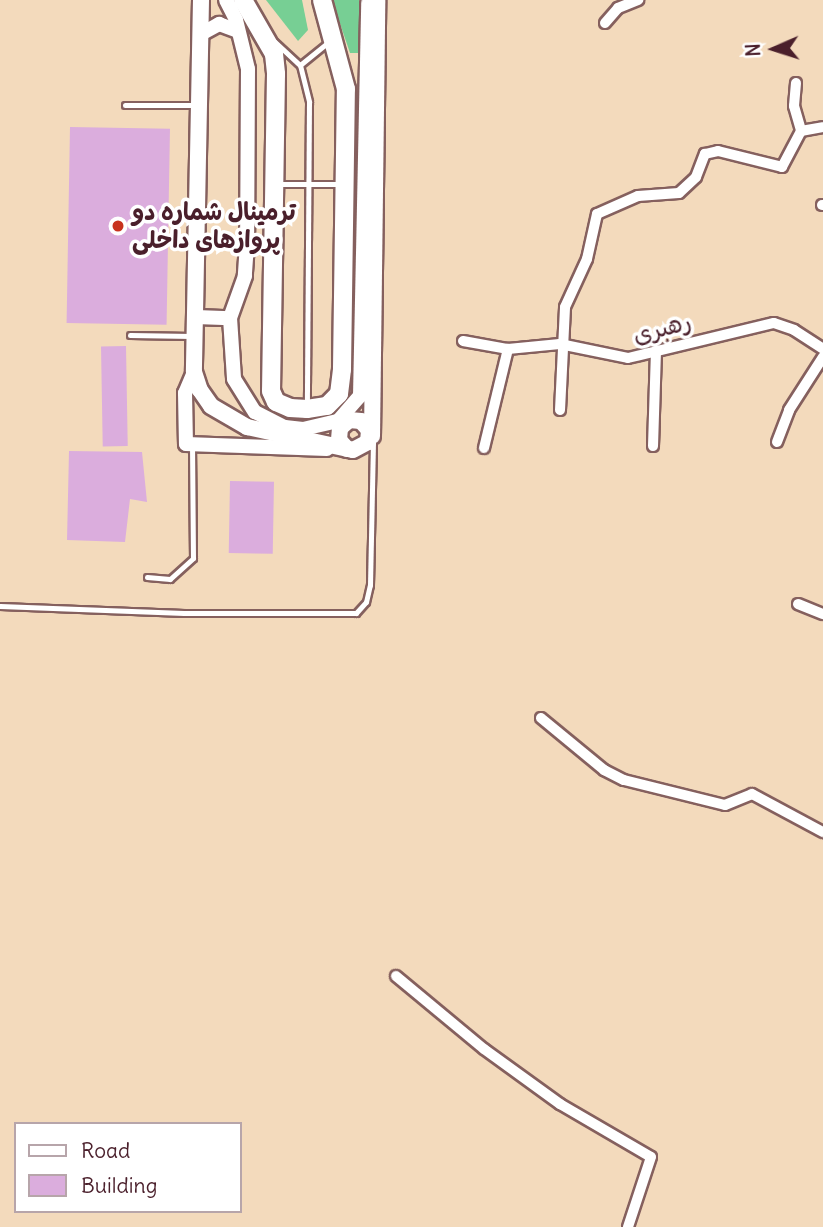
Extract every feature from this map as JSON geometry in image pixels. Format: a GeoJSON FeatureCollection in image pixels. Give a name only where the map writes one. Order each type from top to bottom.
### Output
{"type":"FeatureCollection","features":[{"type":"Feature","properties":{"kind":"highway"},"geometry":{"type":"LineString","coordinates":[[243,0],[274,54],[276,74],[271,391],[276,402],[307,409],[327,406],[339,394],[346,89],[321,0]]}},
{"type":"Feature","properties":{"kind":"main road"},"geometry":{"type":"LineString","coordinates":[[201,0],[196,336],[194,372],[185,393],[183,435],[192,446],[347,449],[365,447],[371,436],[376,39],[371,1]]}},
{"type":"Feature","properties":{"kind":"main road"},"geometry":{"type":"LineString","coordinates":[[226,0],[248,69],[247,244],[245,276],[230,318],[234,379],[255,412],[285,427],[303,429],[322,427],[352,410],[360,397],[371,1]]}},
{"type":"Feature","properties":{"kind":"main road"},"geometry":{"type":"LineString","coordinates":[[201,34],[219,24],[238,31]]}},
{"type":"Feature","properties":{"kind":"main road"},"geometry":{"type":"LineString","coordinates":[[196,317],[230,318]]}},
{"type":"Feature","properties":{"kind":"main road"},"geometry":{"type":"LineString","coordinates":[[194,372],[211,407],[226,418],[247,427],[347,449]]}},
{"type":"Feature","properties":{"kind":"main road"},"geometry":{"type":"LineString","coordinates":[[347,449],[338,433],[344,423],[361,421],[371,436]]}},
{"type":"Feature","properties":{"kind":"street"},"geometry":{"type":"LineString","coordinates":[[605,23],[624,3],[638,0]]}},
{"type":"Feature","properties":{"kind":"street"},"geometry":{"type":"LineString","coordinates":[[560,410],[560,344],[565,307],[587,259],[597,214],[638,196],[679,193],[696,177],[705,154],[718,151],[782,167],[801,131],[794,106],[796,83]]}},
{"type":"Feature","properties":{"kind":"street"},"geometry":{"type":"LineString","coordinates":[[801,131],[823,127]]}},
{"type":"Feature","properties":{"kind":"street","name":"رهبری"},"geometry":{"type":"LineString","coordinates":[[463,341],[508,349],[560,344],[628,358],[774,323],[794,330],[823,349]]}},
{"type":"Feature","properties":{"kind":"street"},"geometry":{"type":"LineString","coordinates":[[484,449],[508,349]]}},
{"type":"Feature","properties":{"kind":"street"},"geometry":{"type":"LineString","coordinates":[[653,446],[656,351]]}},
{"type":"Feature","properties":{"kind":"street"},"geometry":{"type":"LineString","coordinates":[[777,442],[789,410],[823,356]]}},
{"type":"Feature","properties":{"kind":"street"},"geometry":{"type":"LineString","coordinates":[[798,604],[823,614]]}},
{"type":"Feature","properties":{"kind":"street"},"geometry":{"type":"LineString","coordinates":[[541,718],[604,770],[624,780],[725,805],[752,794],[823,832]]}},
{"type":"Feature","properties":{"kind":"street"},"geometry":{"type":"LineString","coordinates":[[396,976],[527,1081],[651,1157],[628,1227]]}},
{"type":"Feature","properties":{"kind":"lane"},"geometry":{"type":"LineString","coordinates":[[264,34],[300,65],[309,102],[307,409]]}},
{"type":"Feature","properties":{"kind":"lane"},"geometry":{"type":"LineString","coordinates":[[300,65],[332,39]]}},
{"type":"Feature","properties":{"kind":"lane"},"geometry":{"type":"LineString","coordinates":[[125,105],[200,105]]}},
{"type":"Feature","properties":{"kind":"lane"},"geometry":{"type":"LineString","coordinates":[[274,184],[344,184]]}},
{"type":"Feature","properties":{"kind":"lane"},"geometry":{"type":"LineString","coordinates":[[130,335],[196,336]]}},
{"type":"Feature","properties":{"kind":"lane"},"geometry":{"type":"LineString","coordinates":[[0,606],[184,613],[356,613],[366,602],[370,585],[371,436]]}},
{"type":"Feature","properties":{"kind":"lane"},"geometry":{"type":"LineString","coordinates":[[146,577],[170,579],[193,558],[192,446]]}},
{"type":"Feature","properties":{"kind":"green space"},"geometry":{"type":"Polygon","coordinates":[[[266,0],[302,0],[308,30],[298,41],[266,0]]]}},
{"type":"Feature","properties":{"kind":"green space"},"geometry":{"type":"Polygon","coordinates":[[[332,0],[359,0],[363,53],[350,53],[332,0]]]}},
{"type":"Feature","properties":{"kind":"building","name":"ترمینال شماره دو پروازهای داخلی"},"geometry":{"type":"Polygon","coordinates":[[[70,127],[170,129],[167,325],[67,323],[70,127]]]}},
{"type":"Feature","properties":{"kind":"building"},"geometry":{"type":"Polygon","coordinates":[[[101,346],[126,346],[128,446],[103,446],[101,346]]]}},
{"type":"Feature","properties":{"kind":"building"},"geometry":{"type":"Polygon","coordinates":[[[69,451],[142,452],[147,502],[130,499],[125,542],[67,540],[69,451]]]}},
{"type":"Feature","properties":{"kind":"building"},"geometry":{"type":"Polygon","coordinates":[[[230,481],[274,482],[273,554],[229,553],[230,481]]]}},
{"type":"Feature","properties":{"kind":"place","name":"ترمینال شماره دو پروازهای داخلی"},"geometry":{"type":"Point","coordinates":[118,226]}}]}
